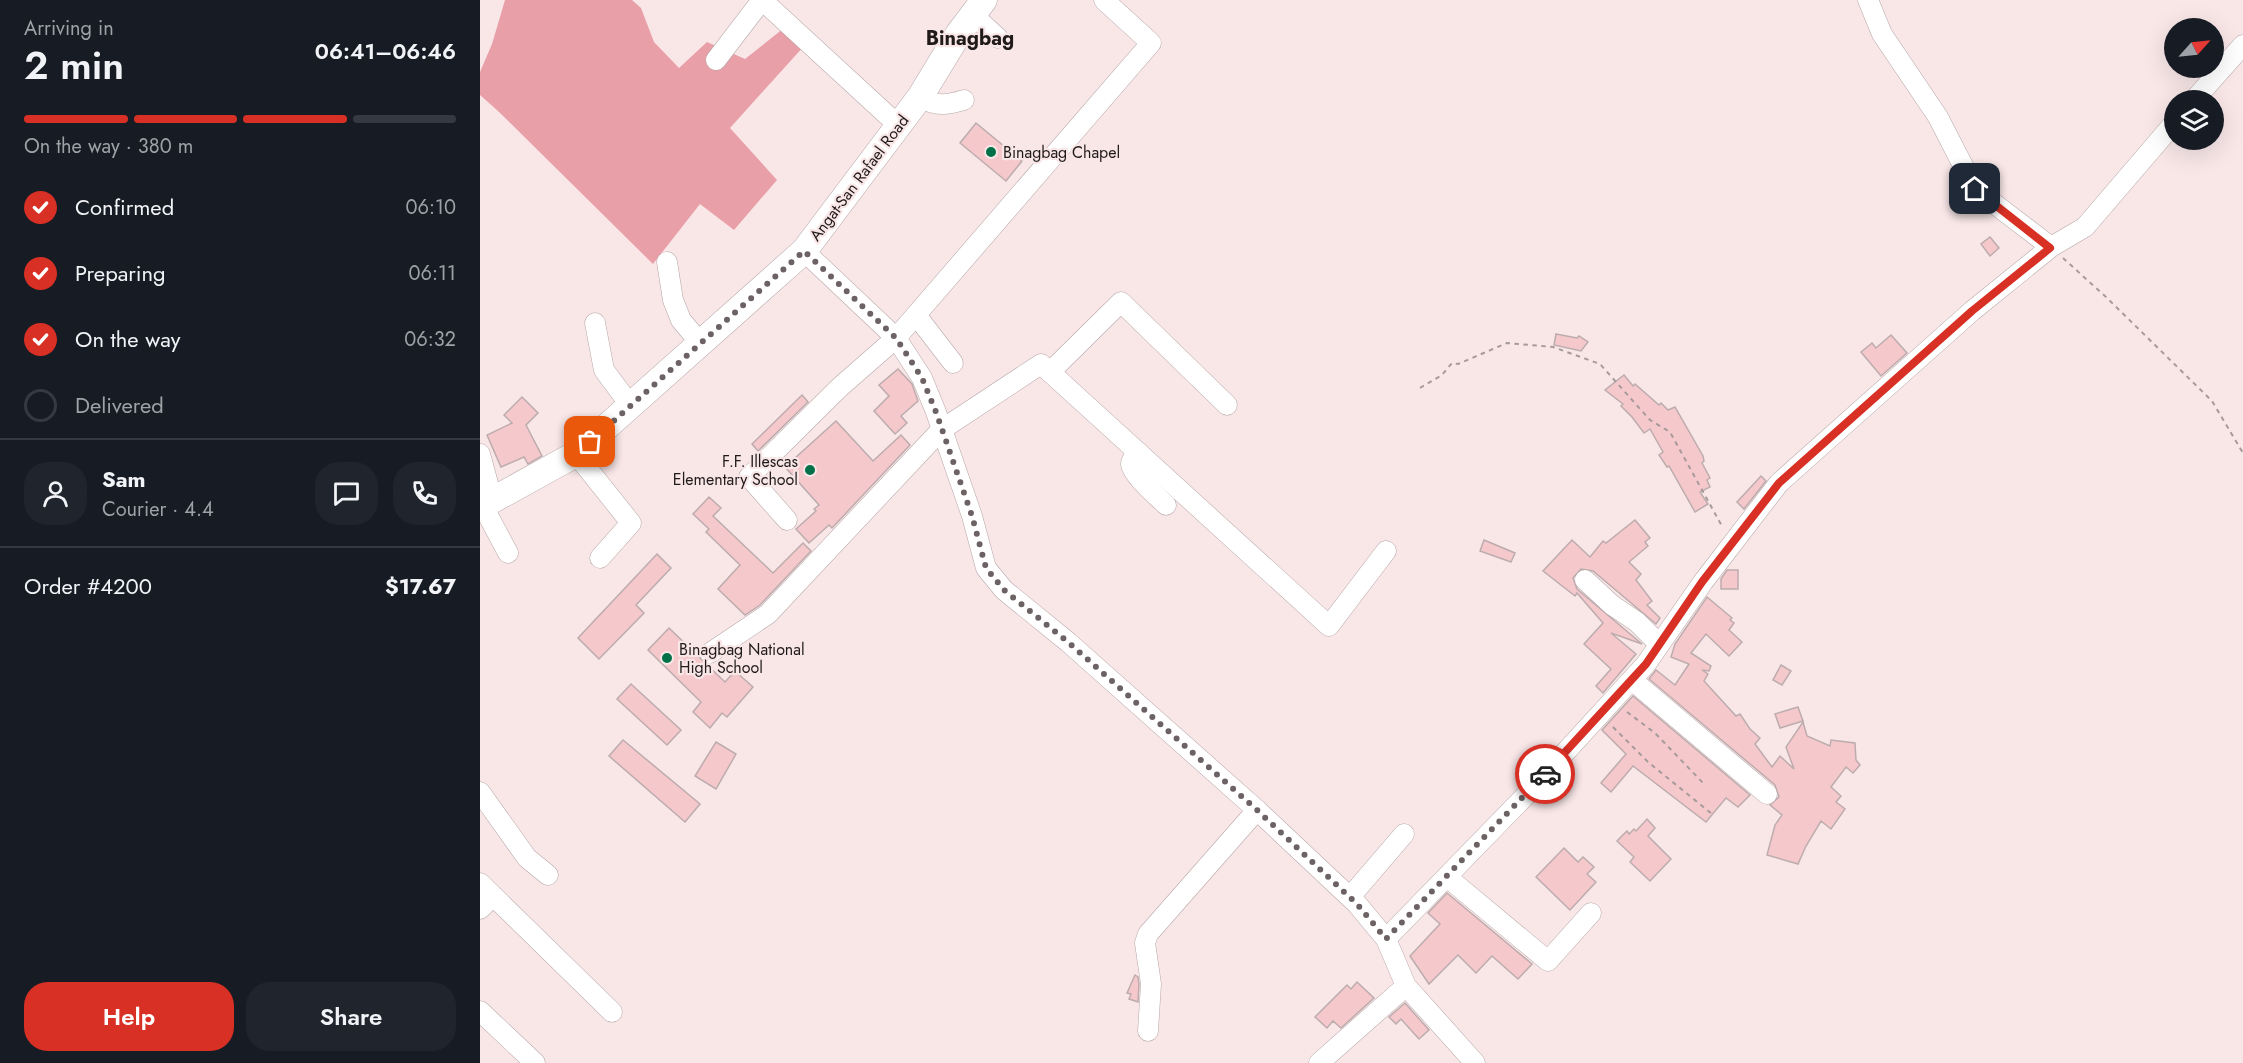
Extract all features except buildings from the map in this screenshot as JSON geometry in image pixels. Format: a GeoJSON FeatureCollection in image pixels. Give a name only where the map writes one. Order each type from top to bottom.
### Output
{"type":"FeatureCollection","features":[{"type":"Feature","properties":{"kind":"main road","name":"Angat-San Rafael Road"},"geometry":{"type":"LineString","coordinates":[[485,505],[576,454],[804,251],[920,97],[978,7]]}},
{"type":"Feature","properties":{"kind":"street"},"geometry":{"type":"LineString","coordinates":[[716,60],[762,0],[899,126]]}},
{"type":"Feature","properties":{"kind":"street"},"geometry":{"type":"LineString","coordinates":[[787,520],[749,477],[840,387],[896,338],[1151,43],[1104,0]]}},
{"type":"Feature","properties":{"kind":"street"},"geometry":{"type":"LineString","coordinates":[[1868,0],[1882,34],[1938,117],[1975,189],[2050,248]]}},
{"type":"Feature","properties":{"kind":"street"},"geometry":{"type":"LineString","coordinates":[[978,7],[998,38]]}},
{"type":"Feature","properties":{"kind":"street"},"geometry":{"type":"LineString","coordinates":[[2203,90],[2243,45]]}},
{"type":"Feature","properties":{"kind":"street"},"geometry":{"type":"LineString","coordinates":[[920,97],[931,104],[940,105],[964,100]]}},
{"type":"Feature","properties":{"kind":"street"},"geometry":{"type":"LineString","coordinates":[[1386,939],[1632,680],[1702,582],[1779,483],[1972,311],[2050,248],[2085,227],[2164,135]]}},
{"type":"Feature","properties":{"kind":"street"},"geometry":{"type":"LineString","coordinates":[[804,251],[896,338],[922,378],[972,516],[986,568],[1004,590],[1068,642],[1257,810],[1350,897],[1386,939],[1406,986],[1475,1063]]}},
{"type":"Feature","properties":{"kind":"street"},"geometry":{"type":"LineString","coordinates":[[666,262],[673,300],[681,320],[700,342]]}},
{"type":"Feature","properties":{"kind":"street"},"geometry":{"type":"LineString","coordinates":[[1050,372],[1121,302],[1227,405]]}},
{"type":"Feature","properties":{"kind":"street"},"geometry":{"type":"LineString","coordinates":[[916,315],[953,363]]}},
{"type":"Feature","properties":{"kind":"street"},"geometry":{"type":"LineString","coordinates":[[595,323],[604,370],[630,405]]}},
{"type":"Feature","properties":{"kind":"street"},"geometry":{"type":"LineString","coordinates":[[710,653],[768,614],[941,430],[1041,364],[1329,626],[1386,551]]}},
{"type":"Feature","properties":{"kind":"street"},"geometry":{"type":"LineString","coordinates":[[1138,452],[1132,459],[1134,472],[1166,505]]}},
{"type":"Feature","properties":{"kind":"street"},"geometry":{"type":"LineString","coordinates":[[480,454],[485,505],[508,553]]}},
{"type":"Feature","properties":{"kind":"street"},"geometry":{"type":"LineString","coordinates":[[576,454],[631,523],[600,558]]}},
{"type":"Feature","properties":{"kind":"street"},"geometry":{"type":"LineString","coordinates":[[1585,580],[1659,644]]}},
{"type":"Feature","properties":{"kind":"street"},"geometry":{"type":"LineString","coordinates":[[1632,680],[1767,794]]}},
{"type":"Feature","properties":{"kind":"street"},"geometry":{"type":"LineString","coordinates":[[480,792],[527,858],[548,875]]}},
{"type":"Feature","properties":{"kind":"street"},"geometry":{"type":"LineString","coordinates":[[1148,1032],[1151,984],[1145,943],[1148,934],[1257,810]]}},
{"type":"Feature","properties":{"kind":"street"},"geometry":{"type":"LineString","coordinates":[[1350,897],[1404,834]]}},
{"type":"Feature","properties":{"kind":"street"},"geometry":{"type":"LineString","coordinates":[[1447,877],[1548,961],[1591,913]]}},
{"type":"Feature","properties":{"kind":"street"},"geometry":{"type":"LineString","coordinates":[[484,896],[612,1012]]}},
{"type":"Feature","properties":{"kind":"street"},"geometry":{"type":"LineString","coordinates":[[1319,1063],[1406,986]]}},
{"type":"Feature","properties":{"kind":"street"},"geometry":{"type":"LineString","coordinates":[[480,1011],[535,1063]]}},
{"type":"Feature","properties":{"kind":"path"},"geometry":{"type":"LineString","coordinates":[[2050,248],[2106,297],[2212,401],[2243,453]]}},
{"type":"Feature","properties":{"kind":"path"},"geometry":{"type":"LineString","coordinates":[[1420,388],[1442,375],[1452,363],[1458,364],[1507,343],[1553,347],[1600,363],[1650,420],[1670,432],[1732,544]]}},
{"type":"Feature","properties":{"kind":"path"},"geometry":{"type":"LineString","coordinates":[[1614,700],[1655,734],[1705,785]]}},
{"type":"Feature","properties":{"kind":"path"},"geometry":{"type":"LineString","coordinates":[[1600,714],[1648,762],[1712,814]]}},
{"type":"Feature","properties":{"kind":"shaded area"},"geometry":{"type":"Polygon","coordinates":[[[505,0],[632,0],[641,8],[654,42],[679,68],[707,42],[745,59],[784,28],[804,46],[730,128],[777,180],[734,230],[700,204],[653,264],[480,95],[480,72],[492,44],[505,0]]]}},
{"type":"Feature","properties":{"kind":"way so far"},"geometry":{"type":"LineString","coordinates":[[590,442],[804,251],[896,338],[922,378],[972,516],[986,568],[1004,590],[1068,642],[1257,810],[1357,904],[1386,939],[1545,774]]}},
{"type":"Feature","properties":{"kind":"place","name":"Binagbag Chapel"},"geometry":{"type":"Point","coordinates":[991,152]}},
{"type":"Feature","properties":{"kind":"place","name":"F.F. Illescas Elementary School"},"geometry":{"type":"Point","coordinates":[810,470]}},
{"type":"Feature","properties":{"kind":"place","name":"Binagbag National High School"},"geometry":{"type":"Point","coordinates":[667,658]}},
{"type":"Feature","properties":{"kind":"district","name":"Binagbag"},"geometry":{"type":"Point","coordinates":[970,38]}},
{"type":"Feature","properties":{"kind":"route"},"geometry":{"type":"LineString","coordinates":[[1545,774],[1646,664],[1702,582],[1779,483],[1972,311],[2050,248],[1975,189]]}}]}
